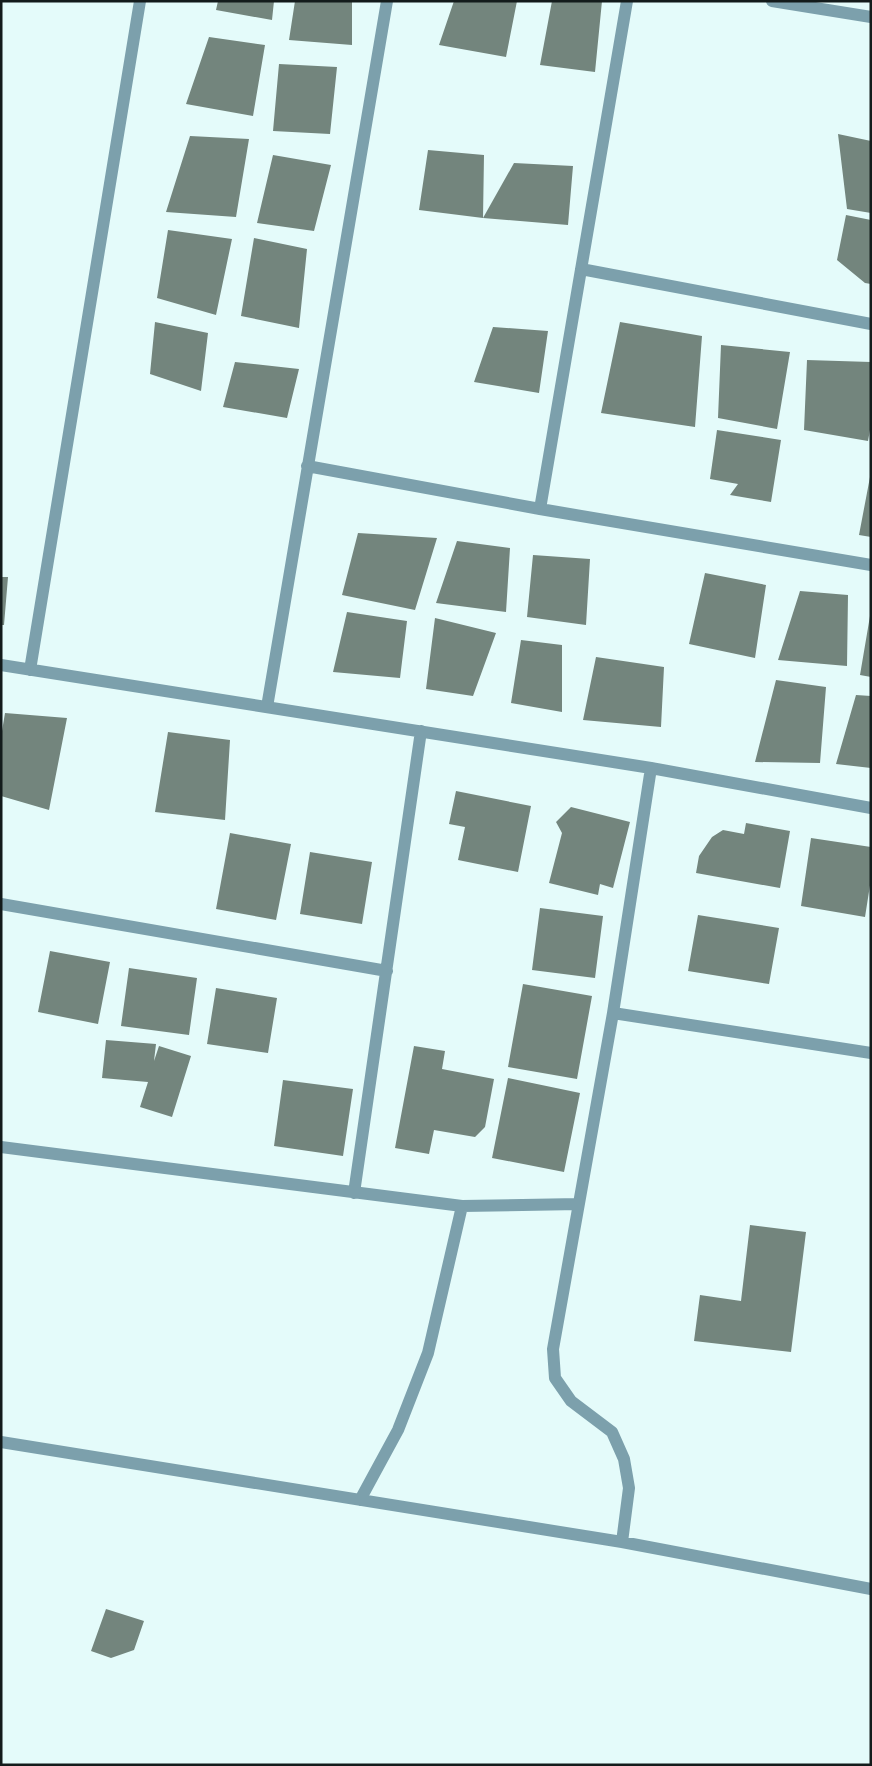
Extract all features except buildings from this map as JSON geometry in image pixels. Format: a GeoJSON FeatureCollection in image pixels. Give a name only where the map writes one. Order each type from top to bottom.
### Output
{"type":"FeatureCollection","features":[{"type":"Feature","properties":{"kind":"street"},"geometry":{"type":"LineString","coordinates":[[30,670],[140,1]]}},
{"type":"Feature","properties":{"kind":"street"},"geometry":{"type":"LineString","coordinates":[[268,707],[307,466],[387,1]]}},
{"type":"Feature","properties":{"kind":"street"},"geometry":{"type":"LineString","coordinates":[[540,509],[627,1]]}},
{"type":"Feature","properties":{"kind":"street"},"geometry":{"type":"LineString","coordinates":[[772,1],[871,16]]}},
{"type":"Feature","properties":{"kind":"street"},"geometry":{"type":"LineString","coordinates":[[581,269],[871,324]]}},
{"type":"Feature","properties":{"kind":"street"},"geometry":{"type":"LineString","coordinates":[[307,466],[540,509],[871,565]]}},
{"type":"Feature","properties":{"kind":"street"},"geometry":{"type":"LineString","coordinates":[[1,665],[651,768],[871,808]]}},
{"type":"Feature","properties":{"kind":"street"},"geometry":{"type":"LineString","coordinates":[[354,1193],[421,731]]}},
{"type":"Feature","properties":{"kind":"street"},"geometry":{"type":"LineString","coordinates":[[622,1542],[629,1488],[624,1459],[612,1432],[571,1401],[555,1378],[552,1349],[613,1013],[651,768]]}},
{"type":"Feature","properties":{"kind":"street"},"geometry":{"type":"LineString","coordinates":[[1,904],[387,971]]}},
{"type":"Feature","properties":{"kind":"street"},"geometry":{"type":"LineString","coordinates":[[613,1013],[871,1053]]}},
{"type":"Feature","properties":{"kind":"street"},"geometry":{"type":"LineString","coordinates":[[1,1147],[462,1206],[579,1204]]}},
{"type":"Feature","properties":{"kind":"street"},"geometry":{"type":"LineString","coordinates":[[360,1500],[398,1430],[428,1353],[462,1206]]}},
{"type":"Feature","properties":{"kind":"street"},"geometry":{"type":"LineString","coordinates":[[1,1442],[622,1542],[871,1589]]}}]}
